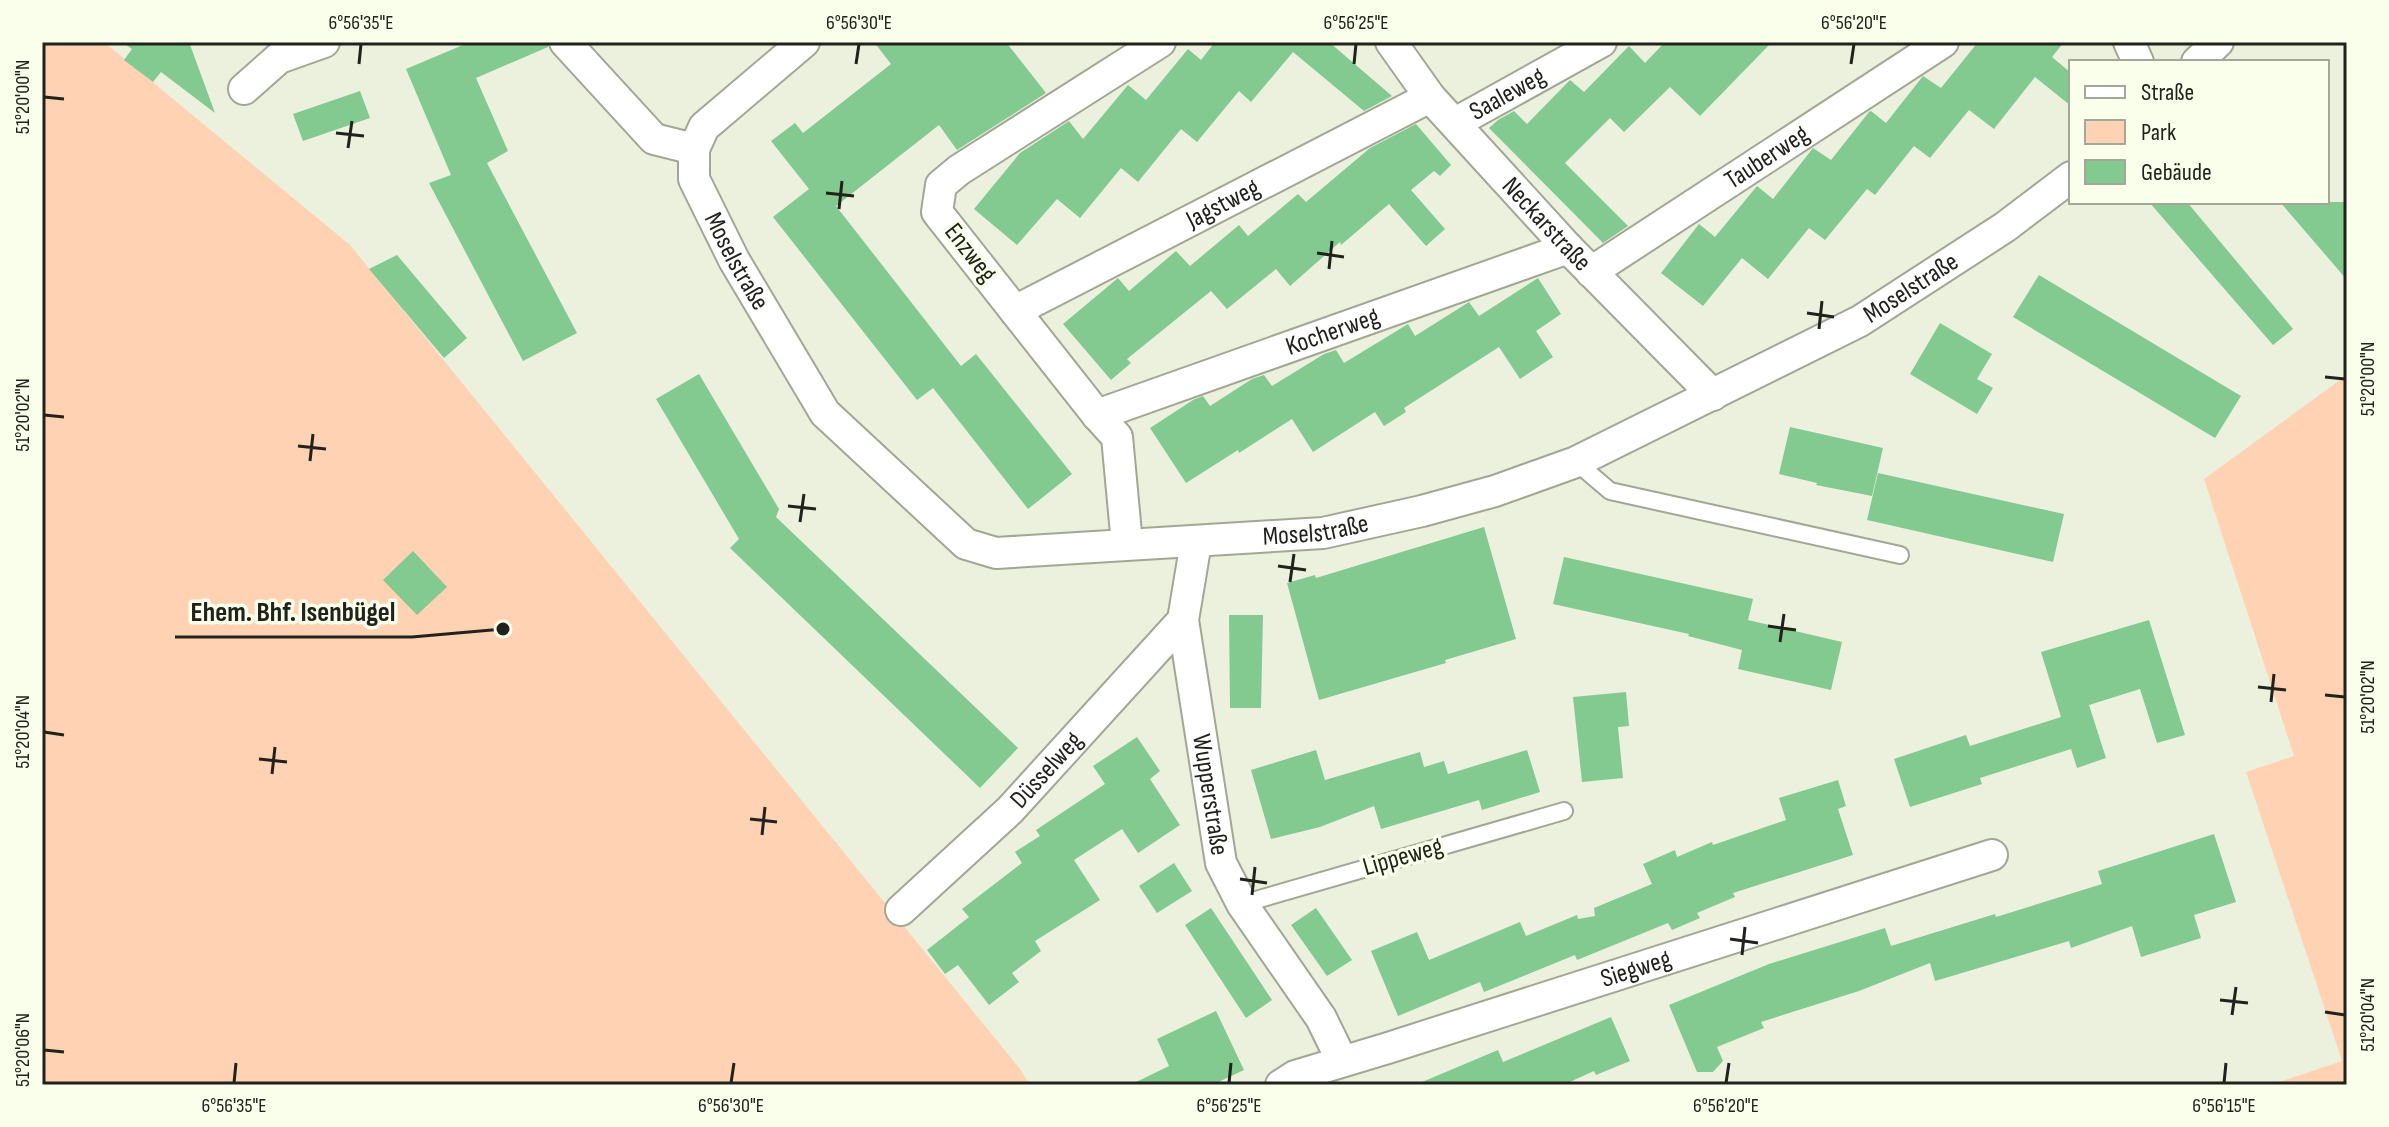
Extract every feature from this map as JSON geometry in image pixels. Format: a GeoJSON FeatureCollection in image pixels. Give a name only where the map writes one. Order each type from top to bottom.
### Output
{"type":"FeatureCollection","features":[{"type":"Feature","properties":{"kind":"street"},"geometry":{"type":"LineString","coordinates":[[244,89],[279,58],[324,42]]}},
{"type":"Feature","properties":{"kind":"street"},"geometry":{"type":"LineString","coordinates":[[565,42],[654,139],[694,149],[704,127],[804,42]]}},
{"type":"Feature","properties":{"kind":"street","name":"Enzweg"},"geometry":{"type":"LineString","coordinates":[[1127,544],[1117,437],[937,212],[941,185],[959,170],[1160,42]]}},
{"type":"Feature","properties":{"kind":"street","name":"Neckarstraße"},"geometry":{"type":"LineString","coordinates":[[1391,42],[1430,97],[1568,248],[1713,395]]}},
{"type":"Feature","properties":{"kind":"street","name":"Saaleweg"},"geometry":{"type":"LineString","coordinates":[[1455,123],[1601,42]]}},
{"type":"Feature","properties":{"kind":"street","name":"Tauberweg"},"geometry":{"type":"LineString","coordinates":[[1591,272],[1943,42]]}},
{"type":"Feature","properties":{"kind":"street"},"geometry":{"type":"LineString","coordinates":[[2199,60],[2218,42]]}},
{"type":"Feature","properties":{"kind":"street","name":"Jagstweg"},"geometry":{"type":"LineString","coordinates":[[1015,311],[1430,97]]}},
{"type":"Feature","properties":{"kind":"street","name":"Moselstraße"},"geometry":{"type":"LineString","coordinates":[[694,149],[694,179],[700,193],[734,260],[825,413],[966,544],[996,553],[1323,533],[1481,495],[1576,462],[1860,321],[2005,227],[2069,179]]}},
{"type":"Feature","properties":{"kind":"street","name":"Kocherweg"},"geometry":{"type":"LineString","coordinates":[[1097,415],[1568,248]]}},
{"type":"Feature","properties":{"kind":"street","name":"Wupperstraße"},"geometry":{"type":"LineString","coordinates":[[1196,542],[1183,620],[1221,863],[1242,904],[1321,1018],[1342,1061]]}},
{"type":"Feature","properties":{"kind":"street","name":"Düsselweg"},"geometry":{"type":"LineString","coordinates":[[901,910],[1010,810],[1183,620]]}},
{"type":"Feature","properties":{"kind":"street","name":"Siegweg"},"geometry":{"type":"LineString","coordinates":[[1281,1085],[1295,1076],[1992,855]]}},
{"type":"Feature","properties":{"kind":"lane"},"geometry":{"type":"LineString","coordinates":[[1576,462],[1610,491],[1900,555]]}},
{"type":"Feature","properties":{"kind":"lane","name":"Lippeweg"},"geometry":{"type":"LineString","coordinates":[[1242,904],[1564,811]]}},
{"type":"Feature","properties":{"kind":"green space"},"geometry":{"type":"Polygon","coordinates":[[[42,42],[104,42],[350,245],[1030,1085],[42,1085],[42,42]]]}},
{"type":"Feature","properties":{"kind":"green space"},"geometry":{"type":"Polygon","coordinates":[[[2347,375],[2347,1085],[2270,1085],[2342,1061],[2246,772],[2294,756],[2204,479],[2347,375]]]}},
{"type":"Feature","properties":{"kind":"building"},"geometry":{"type":"Polygon","coordinates":[[[122,42],[189,42],[215,113],[161,72],[153,82],[124,60],[132,49],[122,42]]]}},
{"type":"Feature","properties":{"kind":"building"},"geometry":{"type":"Polygon","coordinates":[[[470,42],[548,42],[548,47],[476,78],[508,151],[487,163],[577,333],[523,361],[429,183],[451,175],[406,69],[470,42]]]}},
{"type":"Feature","properties":{"kind":"building"},"geometry":{"type":"Polygon","coordinates":[[[874,42],[1006,42],[1046,93],[957,150],[939,125],[836,206],[961,366],[976,354],[1072,474],[1028,509],[933,388],[917,400],[773,217],[809,189],[771,141],[795,123],[803,133],[891,64],[874,42]]]}},
{"type":"Feature","properties":{"kind":"building"},"geometry":{"type":"Polygon","coordinates":[[[1215,42],[1329,42],[1392,96],[1364,111],[1293,52],[1251,102],[1239,91],[1197,142],[1181,129],[1138,182],[1121,168],[1080,218],[1057,199],[1017,245],[974,209],[1020,153],[1069,121],[1083,139],[1128,85],[1146,100],[1188,49],[1201,60],[1215,42]]]}},
{"type":"Feature","properties":{"kind":"building"},"geometry":{"type":"Polygon","coordinates":[[[1665,42],[1772,42],[1700,116],[1670,87],[1624,132],[1610,118],[1565,163],[1628,226],[1603,243],[1489,128],[1514,111],[1527,124],[1570,80],[1584,92],[1629,46],[1645,63],[1665,42]]]}},
{"type":"Feature","properties":{"kind":"building"},"geometry":{"type":"Polygon","coordinates":[[[1978,42],[2064,42],[2052,57],[2069,71],[2069,104],[2035,77],[1994,129],[1969,110],[1930,158],[1914,146],[1875,195],[1867,189],[1825,240],[1809,228],[1768,279],[1742,258],[1703,306],[1661,273],[1699,224],[1715,237],[1757,186],[1773,199],[1813,148],[1831,160],[1869,112],[1886,123],[1923,76],[1941,88],[1978,42]]]}},
{"type":"Feature","properties":{"kind":"building"},"geometry":{"type":"Polygon","coordinates":[[[360,91],[370,118],[303,141],[293,114],[360,91]]]}},
{"type":"Feature","properties":{"kind":"building"},"geometry":{"type":"Polygon","coordinates":[[[1416,124],[1451,165],[1440,176],[1434,171],[1411,190],[1445,229],[1426,246],[1389,204],[1290,286],[1276,269],[1227,309],[1211,291],[1127,359],[1131,363],[1111,380],[1063,324],[1118,278],[1129,291],[1176,251],[1190,266],[1239,225],[1248,236],[1298,194],[1306,202],[1370,148],[1416,124]]]}},
{"type":"Feature","properties":{"kind":"building"},"geometry":{"type":"Polygon","coordinates":[[[2347,202],[2347,280],[2282,204],[2347,202]]]}},
{"type":"Feature","properties":{"kind":"building"},"geometry":{"type":"Polygon","coordinates":[[[2151,204],[2189,204],[2293,329],[2273,345],[2151,204]]]}},
{"type":"Feature","properties":{"kind":"building"},"geometry":{"type":"Polygon","coordinates":[[[397,255],[467,338],[444,358],[369,269],[397,255]]]}},
{"type":"Feature","properties":{"kind":"building"},"geometry":{"type":"Polygon","coordinates":[[[2039,275],[2241,396],[2215,438],[2013,317],[2039,275]]]}},
{"type":"Feature","properties":{"kind":"building"},"geometry":{"type":"Polygon","coordinates":[[[1538,278],[1561,314],[1536,331],[1553,357],[1520,379],[1499,347],[1404,408],[1406,412],[1384,426],[1375,412],[1313,452],[1292,419],[1186,483],[1150,428],[1193,400],[1203,396],[1210,406],[1252,379],[1264,375],[1272,386],[1324,354],[1336,350],[1344,363],[1408,324],[1415,336],[1469,302],[1479,316],[1538,278]]]}},
{"type":"Feature","properties":{"kind":"building"},"geometry":{"type":"Polygon","coordinates":[[[1940,323],[1992,354],[1977,379],[1993,388],[1977,414],[1910,374],[1940,323]]]}},
{"type":"Feature","properties":{"kind":"building"},"geometry":{"type":"Polygon","coordinates":[[[699,374],[779,509],[776,517],[1018,748],[980,788],[730,548],[739,539],[656,399],[699,374]]]}},
{"type":"Feature","properties":{"kind":"building"},"geometry":{"type":"Polygon","coordinates":[[[1790,427],[1883,448],[1872,496],[1779,474],[1790,427]]]}},
{"type":"Feature","properties":{"kind":"building"},"geometry":{"type":"Polygon","coordinates":[[[1878,473],[2064,514],[2053,562],[1867,520],[1878,473]]]}},
{"type":"Feature","properties":{"kind":"building"},"geometry":{"type":"Polygon","coordinates":[[[1484,527],[1516,639],[1319,700],[1287,583],[1315,575],[1316,578],[1484,527]]]}},
{"type":"Feature","properties":{"kind":"building"},"geometry":{"type":"Polygon","coordinates":[[[413,551],[447,587],[417,615],[383,580],[413,551]]]}},
{"type":"Feature","properties":{"kind":"building"},"geometry":{"type":"Polygon","coordinates":[[[1564,557],[1753,599],[1748,620],[1842,642],[1831,690],[1738,669],[1742,650],[1689,634],[1553,604],[1564,557]]]}},
{"type":"Feature","properties":{"kind":"building"},"geometry":{"type":"Polygon","coordinates":[[[1229,615],[1263,615],[1261,708],[1230,708],[1229,615]]]}},
{"type":"Feature","properties":{"kind":"building"},"geometry":{"type":"Polygon","coordinates":[[[2149,620],[2185,735],[2157,743],[2140,689],[2089,705],[2106,758],[2077,768],[2071,749],[1980,778],[1982,784],[1910,807],[1894,759],[1966,735],[1970,746],[2061,717],[2041,652],[2149,620]]]}},
{"type":"Feature","properties":{"kind":"building"},"geometry":{"type":"Polygon","coordinates":[[[1626,692],[1629,726],[1618,727],[1623,778],[1582,782],[1573,697],[1626,692]]]}},
{"type":"Feature","properties":{"kind":"building"},"geometry":{"type":"Polygon","coordinates":[[[1137,737],[1160,771],[1150,779],[1180,825],[1138,853],[1122,829],[1074,860],[1100,900],[1035,941],[1041,951],[1012,973],[1019,982],[989,1005],[958,965],[945,974],[927,950],[969,917],[962,909],[1022,863],[1015,852],[1040,836],[1036,830],[1105,784],[1093,766],[1137,737]]]}},
{"type":"Feature","properties":{"kind":"building"},"geometry":{"type":"Polygon","coordinates":[[[1316,750],[1325,780],[1420,752],[1424,767],[1444,761],[1448,774],[1527,750],[1540,792],[1482,810],[1479,800],[1381,829],[1374,806],[1320,827],[1271,839],[1251,770],[1316,750]]]}},
{"type":"Feature","properties":{"kind":"building"},"geometry":{"type":"Polygon","coordinates":[[[1838,780],[1846,806],[1838,809],[1853,855],[1733,893],[1735,897],[1697,913],[1700,918],[1672,930],[1668,923],[1577,960],[1575,955],[1484,992],[1480,982],[1398,1016],[1371,951],[1417,932],[1429,960],[1520,922],[1526,936],[1577,915],[1578,919],[1595,916],[1594,908],[1652,884],[1643,864],[1675,850],[1677,857],[1712,842],[1713,845],[1786,820],[1779,798],[1838,780]]]}},
{"type":"Feature","properties":{"kind":"building"},"geometry":{"type":"Polygon","coordinates":[[[2214,834],[2236,902],[2194,915],[2201,938],[2141,957],[2132,926],[2071,948],[2069,941],[1935,981],[1930,963],[1859,991],[1761,1022],[1764,1028],[1717,1047],[1723,1061],[1713,1072],[1697,1072],[1669,1005],[1769,964],[1885,928],[1891,946],[2102,884],[2098,871],[2214,834]]]}},
{"type":"Feature","properties":{"kind":"building"},"geometry":{"type":"Polygon","coordinates":[[[1174,863],[1192,891],[1157,913],[1139,886],[1174,863]]]}},
{"type":"Feature","properties":{"kind":"building"},"geometry":{"type":"Polygon","coordinates":[[[1211,908],[1272,1000],[1246,1018],[1185,925],[1211,908]]]}},
{"type":"Feature","properties":{"kind":"building"},"geometry":{"type":"Polygon","coordinates":[[[1316,908],[1352,960],[1327,976],[1291,925],[1316,908]]]}},
{"type":"Feature","properties":{"kind":"building"},"geometry":{"type":"Polygon","coordinates":[[[1216,1011],[1244,1070],[1212,1085],[1130,1085],[1169,1066],[1157,1039],[1216,1011]]]}},
{"type":"Feature","properties":{"kind":"building"},"geometry":{"type":"Polygon","coordinates":[[[1611,1017],[1630,1061],[1596,1075],[1594,1071],[1563,1085],[1415,1085],[1498,1050],[1503,1062],[1611,1017]]]}},
{"type":"Feature","properties":{"kind":"place","name":"Ehem. Bhf. Isenbügel"},"geometry":{"type":"Point","coordinates":[503,629]}}]}
